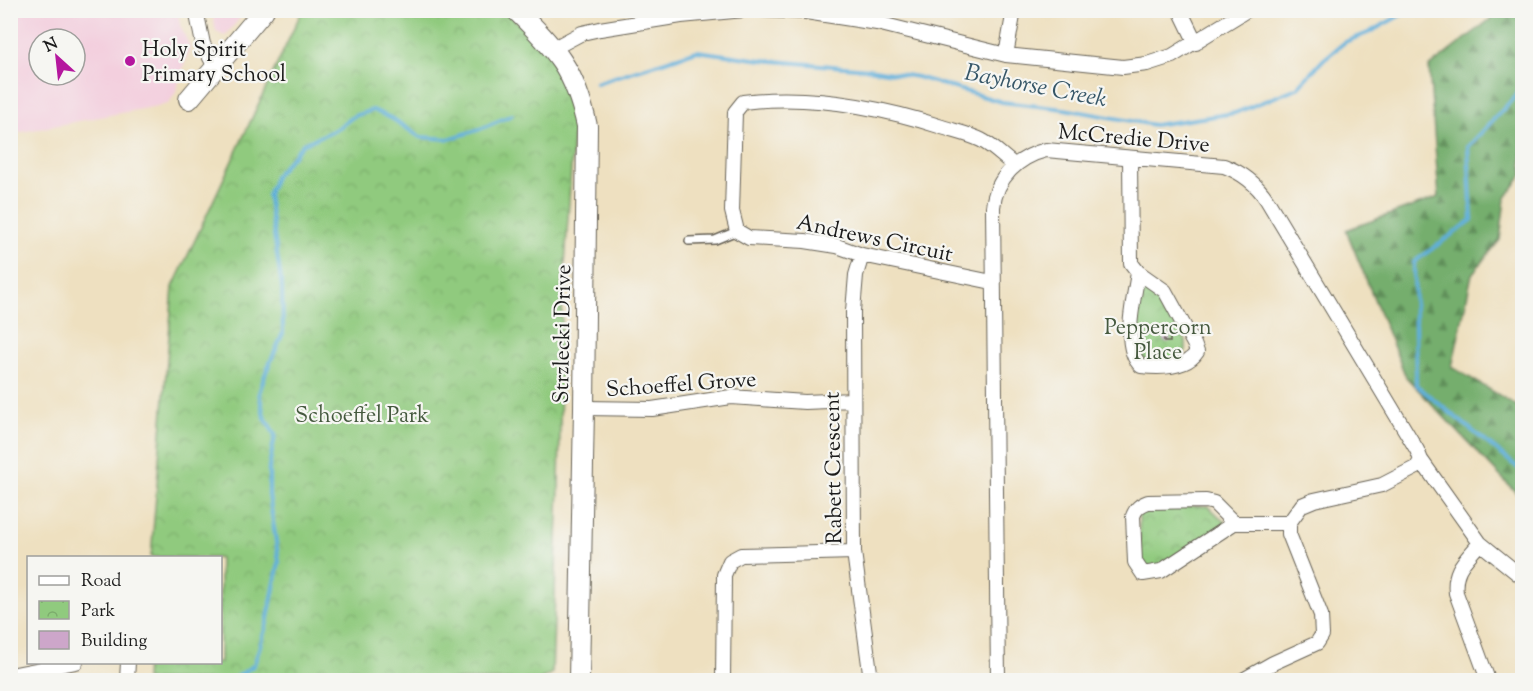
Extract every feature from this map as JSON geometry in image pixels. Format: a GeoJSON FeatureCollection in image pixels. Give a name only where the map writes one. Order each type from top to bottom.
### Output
{"type":"FeatureCollection","features":[{"type":"Feature","properties":{"kind":"street"},"geometry":{"type":"LineString","coordinates":[[196,10],[203,44],[216,69]]}},
{"type":"Feature","properties":{"kind":"street"},"geometry":{"type":"LineString","coordinates":[[189,99],[264,10]]}},
{"type":"Feature","properties":{"kind":"street","name":"Strzlecki Drive"},"geometry":{"type":"LineString","coordinates":[[516,10],[554,48],[564,62],[576,86],[587,126],[579,681]]}},
{"type":"Feature","properties":{"kind":"street"},"geometry":{"type":"LineString","coordinates":[[554,48],[582,33],[600,29],[702,13],[744,10]]}},
{"type":"Feature","properties":{"kind":"street"},"geometry":{"type":"LineString","coordinates":[[761,10],[878,17],[1006,55],[1124,67],[1147,64],[1172,56],[1247,10]]}},
{"type":"Feature","properties":{"kind":"street"},"geometry":{"type":"LineString","coordinates":[[1006,55],[1014,10]]}},
{"type":"Feature","properties":{"kind":"street"},"geometry":{"type":"LineString","coordinates":[[1180,10],[1196,43]]}},
{"type":"Feature","properties":{"kind":"street"},"geometry":{"type":"LineString","coordinates":[[737,231],[732,211],[735,112],[742,102],[771,98],[812,99],[896,114],[981,139],[1014,165]]}},
{"type":"Feature","properties":{"kind":"street","name":"McCredie Drive"},"geometry":{"type":"LineString","coordinates":[[998,681],[992,282],[994,197],[999,185],[1014,165],[1033,154],[1046,150],[1224,166],[1237,170],[1256,185],[1279,219],[1421,460],[1480,543],[1522,577]]}},
{"type":"Feature","properties":{"kind":"street"},"geometry":{"type":"LineString","coordinates":[[1130,158],[1131,263],[1138,272],[1165,291],[1194,344],[1197,352],[1193,359],[1184,364],[1141,366],[1133,356],[1131,310],[1138,272]]}},
{"type":"Feature","properties":{"kind":"street","name":"Andrews Circuit"},"geometry":{"type":"LineString","coordinates":[[737,231],[749,238],[805,241],[837,246],[862,255],[992,282]]}},
{"type":"Feature","properties":{"kind":"street","name":"Rabett Crescent"},"geometry":{"type":"LineString","coordinates":[[862,255],[854,287],[852,400],[854,552],[870,672],[874,681]]}},
{"type":"Feature","properties":{"kind":"street","name":"Schoeffel Grove"},"geometry":{"type":"LineString","coordinates":[[584,408],[652,409],[731,397],[805,402],[852,400]]}},
{"type":"Feature","properties":{"kind":"street"},"geometry":{"type":"LineString","coordinates":[[1243,681],[1273,663],[1317,643],[1322,635],[1321,615],[1292,545],[1289,523],[1302,505],[1314,500],[1382,485],[1417,467],[1421,460]]}},
{"type":"Feature","properties":{"kind":"street"},"geometry":{"type":"LineString","coordinates":[[1234,523],[1214,503],[1206,501],[1141,504],[1133,516],[1135,562],[1138,570],[1143,574],[1161,571],[1234,523],[1289,523]]}},
{"type":"Feature","properties":{"kind":"street"},"geometry":{"type":"LineString","coordinates":[[1480,543],[1459,568],[1455,582],[1456,593],[1488,681]]}},
{"type":"Feature","properties":{"kind":"street"},"geometry":{"type":"LineString","coordinates":[[723,681],[724,575],[730,561],[741,555],[854,552]]}},
{"type":"Feature","properties":{"kind":"street"},"geometry":{"type":"LineString","coordinates":[[10,675],[70,664]]}},
{"type":"Feature","properties":{"kind":"street"},"geometry":{"type":"LineString","coordinates":[[127,681],[128,664]]}},
{"type":"Feature","properties":{"kind":"lane"},"geometry":{"type":"LineString","coordinates":[[689,241],[715,240],[737,231]]}},
{"type":"Feature","properties":{"kind":"shaded area","name":"Holy Spirit Primary School"},"geometry":{"type":"Polygon","coordinates":[[[11,10],[178,11],[180,25],[190,47],[175,94],[168,104],[11,134],[11,10]]]}},
{"type":"Feature","properties":{"kind":"shaded area"},"geometry":{"type":"Polygon","coordinates":[[[212,10],[246,11],[225,36],[216,32],[212,10]]]}},
{"type":"Feature","properties":{"kind":"green space","name":"Schoeffel Park"},"geometry":{"type":"Polygon","coordinates":[[[302,11],[506,11],[559,65],[575,105],[562,313],[559,487],[552,673],[539,680],[145,680],[146,664],[222,664],[222,556],[151,556],[173,287],[302,11]]]}},
{"type":"Feature","properties":{"kind":"green space"},"geometry":{"type":"Polygon","coordinates":[[[1501,11],[1522,11],[1522,175],[1505,199],[1500,240],[1472,274],[1452,367],[1522,409],[1522,499],[1406,377],[1346,230],[1439,197],[1429,67],[1501,11]]]}},
{"type":"Feature","properties":{"kind":"green space","name":"Peppercorn Place"},"geometry":{"type":"Polygon","coordinates":[[[1153,290],[1158,295],[1186,341],[1186,351],[1180,358],[1153,362],[1143,359],[1135,349],[1136,301],[1141,291],[1153,290]]]}},
{"type":"Feature","properties":{"kind":"green space"},"geometry":{"type":"Polygon","coordinates":[[[1208,506],[1226,523],[1159,567],[1146,567],[1140,557],[1139,513],[1145,507],[1208,506]]]}},
{"type":"Feature","properties":{"kind":"building"},"geometry":{"type":"Polygon","coordinates":[[[1164,335],[1170,335],[1170,342],[1164,342],[1164,335]]]}},
{"type":"Feature","properties":{"kind":"waterway","name":"Bayhorse Creek"},"geometry":{"type":"LineString","coordinates":[[596,83],[697,51],[762,60],[868,69],[917,77],[1002,102],[1064,109],[1154,125],[1235,113],[1297,88],[1323,60],[1345,42],[1368,33],[1410,10]]}},
{"type":"Feature","properties":{"kind":"waterway"},"geometry":{"type":"LineString","coordinates":[[1522,89],[1468,147],[1472,220],[1414,262],[1416,385],[1522,471]]}},
{"type":"Feature","properties":{"kind":"waterway","name":"Bayhorse Creek"},"geometry":{"type":"LineString","coordinates":[[233,680],[254,665],[267,623],[279,562],[269,495],[269,467],[275,435],[264,416],[259,393],[283,333],[282,287],[268,195],[275,176],[303,144],[337,129],[354,116],[373,110],[393,119],[420,137],[449,139],[512,115]]}},
{"type":"Feature","properties":{"kind":"place","name":"Holy Spirit Primary School"},"geometry":{"type":"Point","coordinates":[130,61]}}]}
